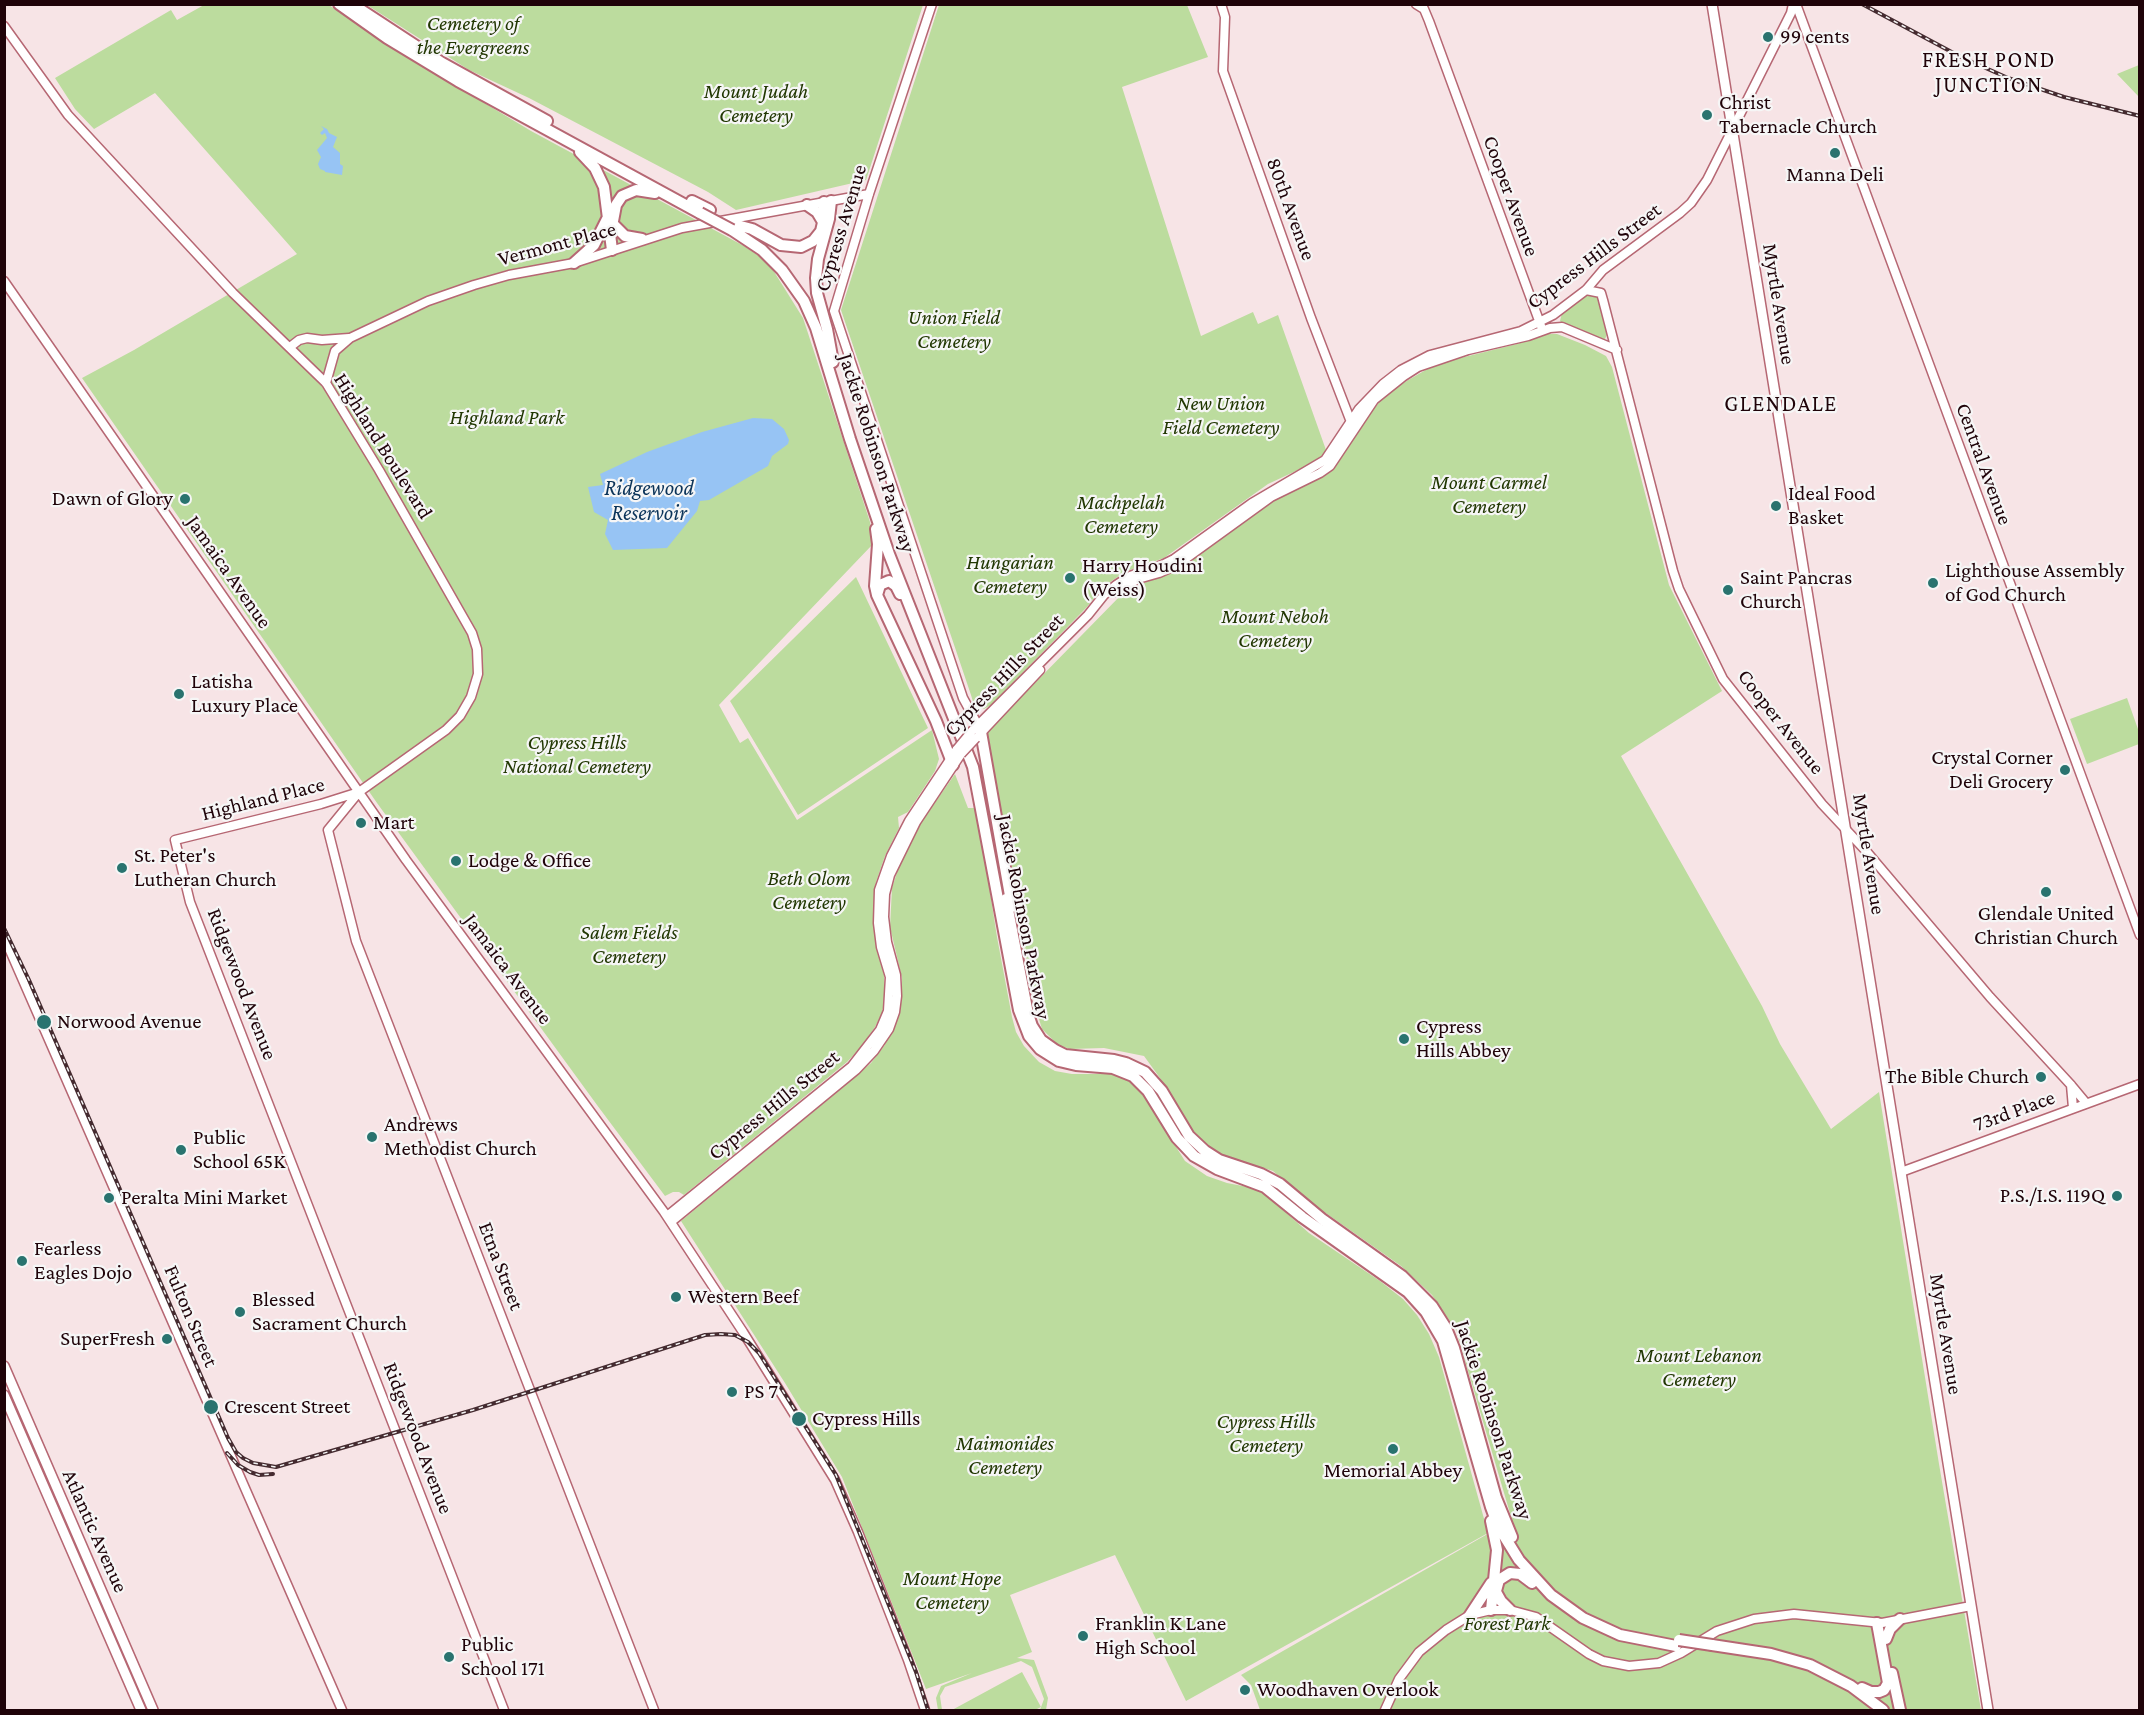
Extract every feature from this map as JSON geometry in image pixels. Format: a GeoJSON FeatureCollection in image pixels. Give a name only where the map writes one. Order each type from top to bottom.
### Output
{"type":"FeatureCollection","features":[{"type":"Feature","properties":{"kind":"highway","name":"Jackie Robinson Parkway"},"geometry":{"type":"LineString","coordinates":[[339,4],[387,38],[458,81],[681,202],[705,212]]}},
{"type":"Feature","properties":{"kind":"highway","name":"Jackie Robinson Parkway"},"geometry":{"type":"LineString","coordinates":[[352,4],[442,63],[774,252],[800,281],[818,315],[872,487],[981,769],[1030,1020],[1038,1035],[1046,1044],[1065,1055],[1114,1060],[1139,1068],[1158,1085],[1189,1136],[1204,1151],[1219,1160],[1268,1177],[1409,1282],[1442,1320],[1454,1348],[1499,1508],[1516,1544],[1534,1569],[1563,1596],[1597,1618],[1635,1632],[1678,1643]]}},
{"type":"Feature","properties":{"kind":"highway"},"geometry":{"type":"LineString","coordinates":[[566,140],[588,159],[606,192],[614,249]]}},
{"type":"Feature","properties":{"kind":"highway"},"geometry":{"type":"LineString","coordinates":[[574,262],[597,241],[611,220],[617,201],[632,190],[647,191],[681,202]]}},
{"type":"Feature","properties":{"kind":"highway"},"geometry":{"type":"LineString","coordinates":[[734,228],[752,230],[782,245],[797,248],[805,246],[817,238],[824,222],[827,202]]}},
{"type":"Feature","properties":{"kind":"highway"},"geometry":{"type":"LineString","coordinates":[[827,202],[830,216],[818,259],[816,278],[817,293],[833,362]]}},
{"type":"Feature","properties":{"kind":"highway"},"geometry":{"type":"LineString","coordinates":[[807,205],[817,212],[824,222]]}},
{"type":"Feature","properties":{"kind":"highway"},"geometry":{"type":"LineString","coordinates":[[611,220],[625,236],[642,239]]}},
{"type":"Feature","properties":{"kind":"highway","name":"Jackie Robinson Parkway"},"geometry":{"type":"LineString","coordinates":[[734,228],[769,256],[788,277],[804,302],[819,337],[865,485],[916,625],[973,767],[1019,1010],[1029,1036],[1044,1053],[1059,1061],[1076,1065],[1107,1066],[1129,1073],[1145,1087],[1177,1138],[1194,1156],[1217,1169],[1256,1182],[1402,1286],[1431,1318],[1440,1334],[1498,1526],[1525,1568],[1551,1595],[1583,1618],[1610,1632],[1631,1639],[1678,1643],[1773,1660],[1805,1670],[1845,1690],[1873,1710]]}},
{"type":"Feature","properties":{"kind":"highway"},"geometry":{"type":"LineString","coordinates":[[865,485],[877,539],[875,586],[877,595],[936,721],[955,756]]}},
{"type":"Feature","properties":{"kind":"highway"},"geometry":{"type":"LineString","coordinates":[[877,595],[879,587],[884,582],[894,583],[916,625]]}},
{"type":"Feature","properties":{"kind":"highway"},"geometry":{"type":"LineString","coordinates":[[977,731],[1010,892],[1016,943]]}},
{"type":"Feature","properties":{"kind":"highway"},"geometry":{"type":"LineString","coordinates":[[1486,1488],[1496,1545],[1493,1580],[1494,1610]]}},
{"type":"Feature","properties":{"kind":"highway"},"geometry":{"type":"LineString","coordinates":[[1494,1610],[1496,1592],[1501,1578],[1507,1574],[1515,1572],[1522,1575],[1551,1595]]}},
{"type":"Feature","properties":{"kind":"highway"},"geometry":{"type":"LineString","coordinates":[[1470,1615],[1493,1580]]}},
{"type":"Feature","properties":{"kind":"highway"},"geometry":{"type":"LineString","coordinates":[[1496,1592],[1510,1610]]}},
{"type":"Feature","properties":{"kind":"highway"},"geometry":{"type":"LineString","coordinates":[[1886,1639],[1890,1629],[1900,1619]]}},
{"type":"Feature","properties":{"kind":"highway"},"geometry":{"type":"LineString","coordinates":[[1880,1623],[1886,1639],[1900,1710]]}},
{"type":"Feature","properties":{"kind":"highway"},"geometry":{"type":"LineString","coordinates":[[1824,1671],[1846,1679],[1869,1692],[1877,1693],[1884,1690],[1888,1677],[1880,1623]]}},
{"type":"Feature","properties":{"kind":"highway","name":"Jackie Robinson Parkway"},"geometry":{"type":"LineString","coordinates":[[1708,1648],[1780,1656],[1824,1671],[1851,1686],[1883,1710]]}},
{"type":"Feature","properties":{"kind":"main road","name":"Cypress Avenue"},"geometry":{"type":"LineString","coordinates":[[932,4],[834,311],[963,698],[977,731]]}},
{"type":"Feature","properties":{"kind":"main road","name":"80th Avenue"},"geometry":{"type":"LineString","coordinates":[[1221,4],[1225,17],[1223,71],[1351,422]]}},
{"type":"Feature","properties":{"kind":"main road","name":"Cooper Avenue"},"geometry":{"type":"LineString","coordinates":[[1416,4],[1424,9],[1429,21],[1541,326]]}},
{"type":"Feature","properties":{"kind":"main road","name":"Myrtle Avenue"},"geometry":{"type":"LineString","coordinates":[[1712,4],[1988,1710]]}},
{"type":"Feature","properties":{"kind":"main road","name":"Cypress Hills Street"},"geometry":{"type":"LineString","coordinates":[[1106,597],[1138,579],[1177,565],[1271,497],[1330,466],[1374,400],[1404,376],[1434,361],[1528,336],[1586,290],[1603,270],[1680,213],[1691,203],[1707,180],[1795,4]]}},
{"type":"Feature","properties":{"kind":"main road","name":"Central Avenue"},"geometry":{"type":"LineString","coordinates":[[1795,4],[2139,935]]}},
{"type":"Feature","properties":{"kind":"main road","name":"Highland Boulevard"},"geometry":{"type":"LineString","coordinates":[[4,26],[68,115],[232,293],[326,383],[472,633],[477,649],[477,674],[471,697],[460,716],[446,730],[359,792]]}},
{"type":"Feature","properties":{"kind":"main road","name":"Vermont Place"},"geometry":{"type":"LineString","coordinates":[[326,383],[335,351],[350,338],[428,301],[474,285],[509,275],[574,262],[642,239],[703,223],[870,194]]}},
{"type":"Feature","properties":{"kind":"main road","name":"Jamaica Avenue"},"geometry":{"type":"LineString","coordinates":[[4,281],[448,919],[660,1206],[762,1362],[835,1480],[858,1532],[925,1710]]}},
{"type":"Feature","properties":{"kind":"main road","name":"Cooper Avenue"},"geometry":{"type":"LineString","coordinates":[[1586,290],[1601,293],[1673,571],[1700,633],[1724,679],[1822,804],[1990,997],[2086,1103]]}},
{"type":"Feature","properties":{"kind":"main road"},"geometry":{"type":"LineString","coordinates":[[1558,312],[1558,321],[1562,327]]}},
{"type":"Feature","properties":{"kind":"main road","name":"Cypress Hills Street"},"geometry":{"type":"LineString","coordinates":[[669,1219],[681,1205],[852,1066],[880,1030],[888,1011],[890,977],[878,923],[879,890],[891,856],[909,820],[955,756],[977,731],[1106,597],[1130,576],[1173,559],[1252,502],[1325,460],[1359,409],[1383,384],[1401,370],[1430,355],[1541,326]]}},
{"type":"Feature","properties":{"kind":"main road"},"geometry":{"type":"LineString","coordinates":[[1541,326],[1562,327],[1617,350]]}},
{"type":"Feature","properties":{"kind":"main road"},"geometry":{"type":"LineString","coordinates":[[290,347],[306,338],[322,340],[350,338]]}},
{"type":"Feature","properties":{"kind":"main road","name":"Cypress Hills Street"},"geometry":{"type":"LineString","coordinates":[[669,1219],[856,1070],[874,1051],[889,1029],[895,1012],[897,996],[896,975],[887,942],[884,917],[885,894],[890,875],[916,822],[955,756]]}},
{"type":"Feature","properties":{"kind":"main road","name":"Etna Street"},"geometry":{"type":"LineString","coordinates":[[359,792],[328,830],[356,941],[654,1710]]}},
{"type":"Feature","properties":{"kind":"main road","name":"Highland Place"},"geometry":{"type":"LineString","coordinates":[[175,840],[321,804],[359,792]]}},
{"type":"Feature","properties":{"kind":"main road","name":"Ridgewood Avenue"},"geometry":{"type":"LineString","coordinates":[[175,840],[190,902],[504,1710]]}},
{"type":"Feature","properties":{"kind":"main road","name":"Fulton Street"},"geometry":{"type":"LineString","coordinates":[[4,937],[342,1710]]}},
{"type":"Feature","properties":{"kind":"main road","name":"73rd Place"},"geometry":{"type":"LineString","coordinates":[[1901,1172],[2139,1084]]}},
{"type":"Feature","properties":{"kind":"main road"},"geometry":{"type":"LineString","coordinates":[[2072,1085],[2073,1108]]}},
{"type":"Feature","properties":{"kind":"main road"},"geometry":{"type":"LineString","coordinates":[[660,1206],[681,1205]]}},
{"type":"Feature","properties":{"kind":"main road","name":"Atlantic Avenue"},"geometry":{"type":"LineString","coordinates":[[4,1366],[153,1710]]}},
{"type":"Feature","properties":{"kind":"main road","name":"Atlantic Avenue"},"geometry":{"type":"LineString","coordinates":[[4,1395],[141,1710]]}},
{"type":"Feature","properties":{"kind":"main road"},"geometry":{"type":"LineString","coordinates":[[1385,1710],[1399,1679],[1419,1652],[1446,1629],[1470,1615],[1494,1610],[1510,1610],[1536,1617],[1589,1654],[1629,1666],[1659,1663],[1681,1653],[1717,1631],[1754,1619],[1794,1614],[1880,1623],[1971,1606]]}},
{"type":"Feature","properties":{"kind":"green space","name":"Highland Park"},"geometry":{"type":"Polygon","coordinates":[[[204,5],[329,5],[388,45],[531,131],[744,246],[759,256],[773,270],[803,318],[870,522],[873,544],[719,705],[740,743],[748,738],[797,820],[932,730],[939,759],[935,771],[908,812],[898,817],[899,828],[885,856],[876,882],[873,916],[877,951],[884,974],[885,998],[882,1013],[875,1027],[847,1062],[684,1195],[673,1192],[665,1196],[597,1105],[377,803],[82,378],[297,254],[155,93],[94,129],[75,109],[55,78],[171,10],[177,20],[204,5]]]}},
{"type":"Feature","properties":{"kind":"green space","name":"Mount Judah Cemetery"},"geometry":{"type":"Polygon","coordinates":[[[367,5],[923,5],[866,180],[736,210],[708,192],[529,98],[469,70],[367,5]]]}},
{"type":"Feature","properties":{"kind":"green space"},"geometry":{"type":"Polygon","coordinates":[[[939,5],[1187,5],[1208,57],[1122,87],[1201,336],[1253,312],[1258,324],[1278,315],[1326,450],[1313,463],[1268,484],[1164,558],[1127,571],[1113,580],[1100,590],[1087,607],[991,705],[984,709],[974,705],[841,310],[939,5]]]}},
{"type":"Feature","properties":{"kind":"green space"},"geometry":{"type":"Polygon","coordinates":[[[2139,65],[2139,97],[2117,74],[2139,65]]]}},
{"type":"Feature","properties":{"kind":"green space"},"geometry":{"type":"Polygon","coordinates":[[[1589,292],[1593,292],[1600,298],[1609,330],[1605,339],[1599,339],[1560,321],[1562,313],[1589,292]]]}},
{"type":"Feature","properties":{"kind":"green space"},"geometry":{"type":"Polygon","coordinates":[[[1544,334],[1557,334],[1585,345],[1606,356],[1612,367],[1669,585],[1722,691],[1621,756],[1762,1006],[1780,1044],[1831,1129],[1879,1092],[1981,1710],[1260,1710],[1251,1685],[1241,1675],[1512,1520],[1456,1330],[1432,1295],[1401,1266],[1300,1195],[1273,1171],[1251,1164],[1233,1162],[1213,1152],[1196,1139],[1160,1078],[1144,1056],[1104,1048],[1070,1049],[1058,1045],[1042,1029],[1012,889],[986,733],[1123,593],[1191,561],[1267,504],[1322,477],[1331,470],[1368,416],[1381,400],[1398,386],[1436,364],[1517,344],[1544,334]]]}},
{"type":"Feature","properties":{"kind":"green space"},"geometry":{"type":"Polygon","coordinates":[[[856,577],[928,728],[798,815],[730,701],[856,577]]]}},
{"type":"Feature","properties":{"kind":"green space"},"geometry":{"type":"Polygon","coordinates":[[[2127,698],[2139,732],[2139,744],[2087,764],[2070,719],[2127,698]]]}},
{"type":"Feature","properties":{"kind":"green space","name":"Cypress Hills Cemetery"},"geometry":{"type":"Polygon","coordinates":[[[955,774],[968,808],[977,808],[1012,1017],[1016,1032],[1024,1046],[1039,1062],[1055,1071],[1072,1074],[1114,1074],[1124,1077],[1138,1087],[1185,1161],[1207,1176],[1253,1188],[1265,1194],[1309,1233],[1403,1299],[1429,1334],[1439,1357],[1488,1533],[1186,1701],[1115,1555],[1010,1595],[1032,1652],[1017,1658],[1034,1660],[1048,1698],[1046,1710],[1040,1710],[1044,1699],[1032,1667],[1021,1661],[945,1687],[940,1696],[942,1710],[938,1710],[936,1698],[941,1686],[972,1673],[926,1689],[842,1477],[681,1221],[871,1063],[884,1046],[895,1025],[901,1003],[902,978],[890,927],[892,888],[900,863],[920,824],[955,774]]]}},
{"type":"Feature","properties":{"kind":"green space"},"geometry":{"type":"Polygon","coordinates":[[[1022,1672],[1041,1707],[1035,1710],[952,1710],[1022,1672]]]}},
{"type":"Feature","properties":{"kind":"water"},"geometry":{"type":"Polygon","coordinates":[[[321,126],[337,137],[333,147],[340,153],[340,164],[343,166],[342,175],[320,169],[318,164],[321,157],[317,150],[327,138],[325,133],[322,135],[320,133],[324,129],[321,126]]]}},
{"type":"Feature","properties":{"kind":"water","name":"Ridgewood Reservoir"},"geometry":{"type":"Polygon","coordinates":[[[753,418],[772,419],[784,429],[789,440],[788,444],[772,456],[768,466],[709,500],[700,501],[697,511],[667,548],[613,550],[605,534],[608,520],[594,512],[588,487],[603,485],[600,474],[647,452],[702,432],[753,418]]]}},
{"type":"Feature","properties":{"kind":"railway"},"geometry":{"type":"LineString","coordinates":[[1862,4],[1961,57],[2008,78],[2064,97],[2140,116]]}},
{"type":"Feature","properties":{"kind":"railway"},"geometry":{"type":"LineString","coordinates":[[4,928],[29,980],[228,1438],[236,1452],[243,1458],[253,1463],[276,1467],[473,1410],[705,1335],[735,1335],[748,1342],[759,1353],[836,1475],[916,1672],[928,1710]]}},
{"type":"Feature","properties":{"kind":"railway"},"geometry":{"type":"LineString","coordinates":[[227,1453],[238,1465],[250,1472],[259,1475],[273,1474]]}},
{"type":"Feature","properties":{"kind":"place","name":"99 cents"},"geometry":{"type":"Point","coordinates":[1768,37]}},
{"type":"Feature","properties":{"kind":"place","name":"Christ Tabernacle Church"},"geometry":{"type":"Point","coordinates":[1707,115]}},
{"type":"Feature","properties":{"kind":"place","name":"Manna Deli"},"geometry":{"type":"Point","coordinates":[1835,153]}},
{"type":"Feature","properties":{"kind":"place","name":"Dawn of Glory"},"geometry":{"type":"Point","coordinates":[185,499]}},
{"type":"Feature","properties":{"kind":"place","name":"Ideal Food Basket"},"geometry":{"type":"Point","coordinates":[1776,506]}},
{"type":"Feature","properties":{"kind":"place","name":"Harry Houdini (Weiss)"},"geometry":{"type":"Point","coordinates":[1070,578]}},
{"type":"Feature","properties":{"kind":"place","name":"Lighthouse Assembly of God Church"},"geometry":{"type":"Point","coordinates":[1933,583]}},
{"type":"Feature","properties":{"kind":"place","name":"Saint Pancras Church"},"geometry":{"type":"Point","coordinates":[1728,590]}},
{"type":"Feature","properties":{"kind":"place","name":"Latisha Luxury Place"},"geometry":{"type":"Point","coordinates":[179,694]}},
{"type":"Feature","properties":{"kind":"place","name":"Crystal Corner Deli Grocery"},"geometry":{"type":"Point","coordinates":[2065,770]}},
{"type":"Feature","properties":{"kind":"place","name":"Mart"},"geometry":{"type":"Point","coordinates":[361,823]}},
{"type":"Feature","properties":{"kind":"place","name":"Lodge & Office"},"geometry":{"type":"Point","coordinates":[456,861]}},
{"type":"Feature","properties":{"kind":"place","name":"St. Peter's Lutheran Church"},"geometry":{"type":"Point","coordinates":[122,868]}},
{"type":"Feature","properties":{"kind":"place","name":"Glendale United Christian Church"},"geometry":{"type":"Point","coordinates":[2046,892]}},
{"type":"Feature","properties":{"kind":"place","name":"Norwood Avenue"},"geometry":{"type":"Point","coordinates":[44,1022]}},
{"type":"Feature","properties":{"kind":"place","name":"Cypress Hills Abbey"},"geometry":{"type":"Point","coordinates":[1404,1039]}},
{"type":"Feature","properties":{"kind":"place","name":"The Bible Church"},"geometry":{"type":"Point","coordinates":[2041,1077]}},
{"type":"Feature","properties":{"kind":"place","name":"Andrews Methodist Church"},"geometry":{"type":"Point","coordinates":[372,1137]}},
{"type":"Feature","properties":{"kind":"place","name":"Public School 65K"},"geometry":{"type":"Point","coordinates":[181,1150]}},
{"type":"Feature","properties":{"kind":"place","name":"P.S./I.S. 119Q"},"geometry":{"type":"Point","coordinates":[2117,1196]}},
{"type":"Feature","properties":{"kind":"place","name":"Peralta Mini Market"},"geometry":{"type":"Point","coordinates":[109,1198]}},
{"type":"Feature","properties":{"kind":"place","name":"Fearless Eagles Dojo"},"geometry":{"type":"Point","coordinates":[22,1261]}},
{"type":"Feature","properties":{"kind":"place","name":"Western Beef"},"geometry":{"type":"Point","coordinates":[676,1297]}},
{"type":"Feature","properties":{"kind":"place","name":"Blessed Sacrament Church"},"geometry":{"type":"Point","coordinates":[240,1312]}},
{"type":"Feature","properties":{"kind":"place","name":"SuperFresh"},"geometry":{"type":"Point","coordinates":[167,1339]}},
{"type":"Feature","properties":{"kind":"place","name":"PS 7"},"geometry":{"type":"Point","coordinates":[732,1392]}},
{"type":"Feature","properties":{"kind":"place","name":"Crescent Street"},"geometry":{"type":"Point","coordinates":[211,1407]}},
{"type":"Feature","properties":{"kind":"place","name":"Cypress Hills"},"geometry":{"type":"Point","coordinates":[799,1419]}},
{"type":"Feature","properties":{"kind":"place","name":"Memorial Abbey"},"geometry":{"type":"Point","coordinates":[1393,1449]}},
{"type":"Feature","properties":{"kind":"place","name":"Franklin K Lane High School"},"geometry":{"type":"Point","coordinates":[1083,1636]}},
{"type":"Feature","properties":{"kind":"place","name":"Public School 171"},"geometry":{"type":"Point","coordinates":[449,1657]}},
{"type":"Feature","properties":{"kind":"place","name":"Woodhaven Overlook"},"geometry":{"type":"Point","coordinates":[1245,1690]}},
{"type":"Feature","properties":{"kind":"district","name":"FRESH POND JUNCTION"},"geometry":{"type":"Point","coordinates":[1989,72]}},
{"type":"Feature","properties":{"kind":"district","name":"GLENDALE"},"geometry":{"type":"Point","coordinates":[1781,404]}},
{"type":"Feature","properties":{"kind":"park label","name":"Cemetery of the Evergreens"},"geometry":{"type":"Point","coordinates":[473,36]}},
{"type":"Feature","properties":{"kind":"park label","name":"Union Field Cemetery"},"geometry":{"type":"Point","coordinates":[954,330]}},
{"type":"Feature","properties":{"kind":"park label","name":"New Union Field Cemetery"},"geometry":{"type":"Point","coordinates":[1221,416]}},
{"type":"Feature","properties":{"kind":"park label","name":"Mount Carmel Cemetery"},"geometry":{"type":"Point","coordinates":[1489,495]}},
{"type":"Feature","properties":{"kind":"park label","name":"Machpelah Cemetery"},"geometry":{"type":"Point","coordinates":[1121,515]}},
{"type":"Feature","properties":{"kind":"park label","name":"Hungarian Cemetery"},"geometry":{"type":"Point","coordinates":[1010,575]}},
{"type":"Feature","properties":{"kind":"park label","name":"Mount Neboh Cemetery"},"geometry":{"type":"Point","coordinates":[1275,629]}},
{"type":"Feature","properties":{"kind":"park label","name":"Cypress Hills National Cemetery"},"geometry":{"type":"Point","coordinates":[577,755]}},
{"type":"Feature","properties":{"kind":"park label","name":"Beth Olom Cemetery"},"geometry":{"type":"Point","coordinates":[809,891]}},
{"type":"Feature","properties":{"kind":"park label","name":"Salem Fields Cemetery"},"geometry":{"type":"Point","coordinates":[629,945]}},
{"type":"Feature","properties":{"kind":"park label","name":"Mount Lebanon Cemetery"},"geometry":{"type":"Point","coordinates":[1699,1368]}},
{"type":"Feature","properties":{"kind":"park label","name":"Maimonides Cemetery"},"geometry":{"type":"Point","coordinates":[1005,1456]}},
{"type":"Feature","properties":{"kind":"park label","name":"Mount Hope Cemetery"},"geometry":{"type":"Point","coordinates":[952,1591]}},
{"type":"Feature","properties":{"kind":"park label","name":"Forest Park"},"geometry":{"type":"Point","coordinates":[1507,1624]}}]}
